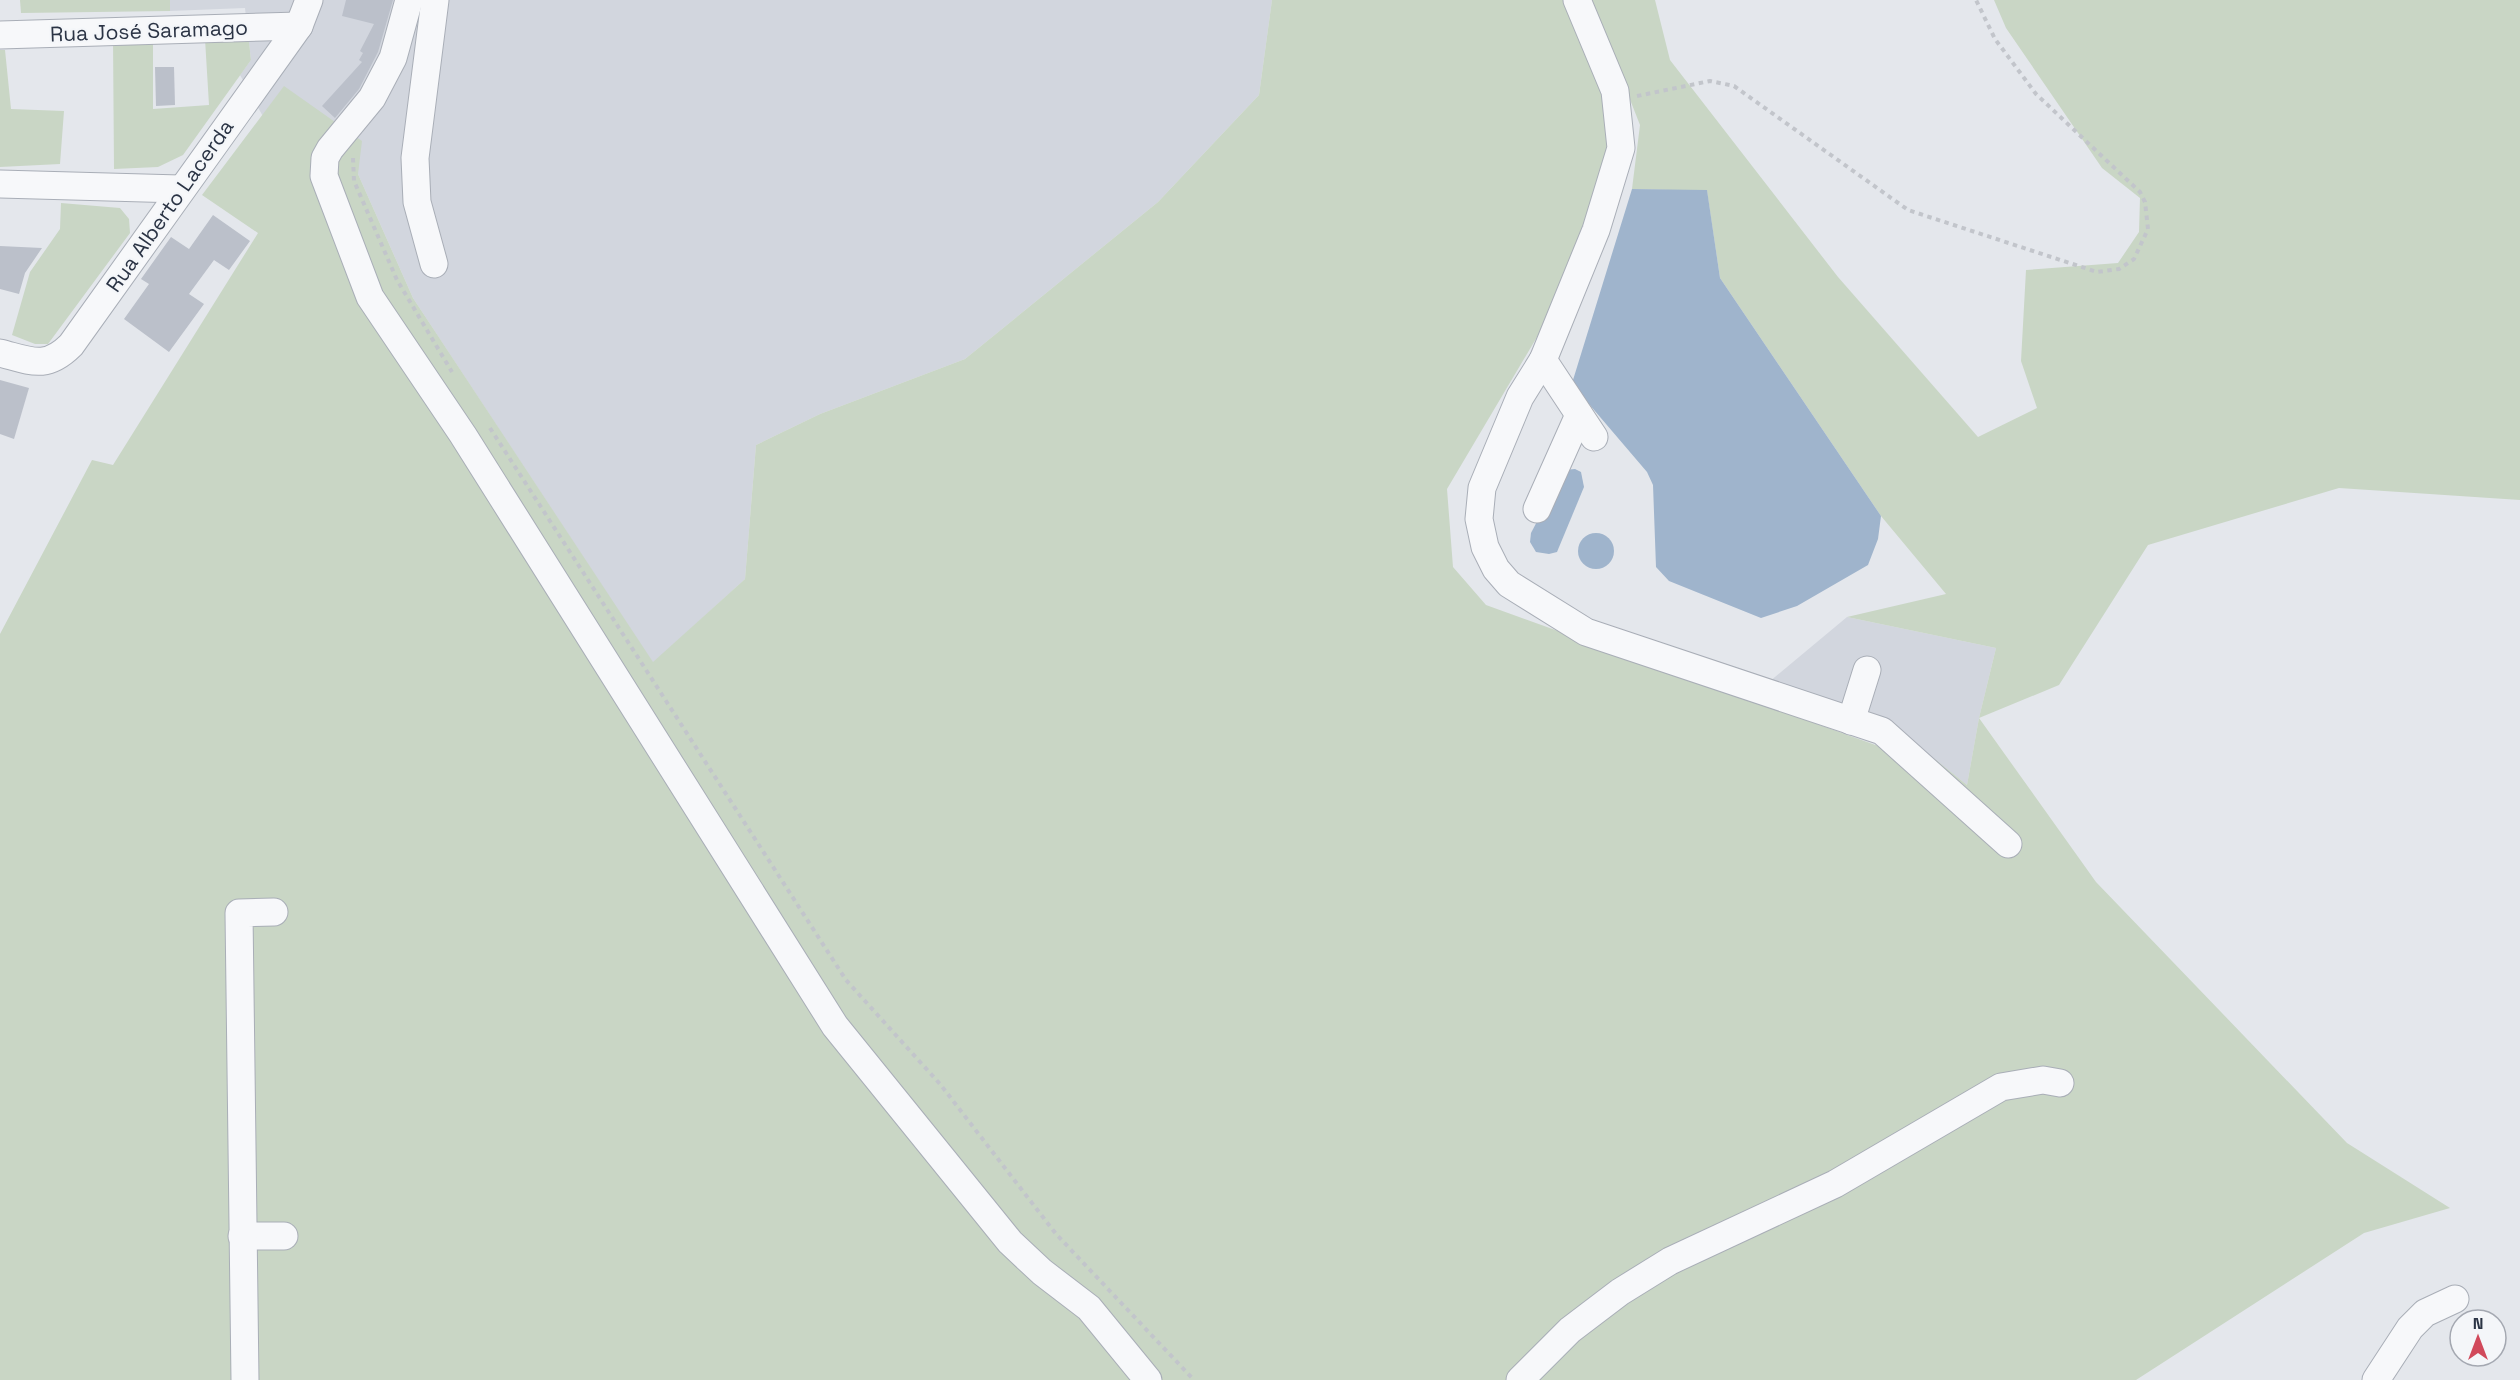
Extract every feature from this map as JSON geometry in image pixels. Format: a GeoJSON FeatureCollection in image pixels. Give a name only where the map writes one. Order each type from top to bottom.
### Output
{"type":"FeatureCollection","features":[{"type":"Feature","properties":{"kind":"street","name":"Rua Alberto Lacerda"},"geometry":{"type":"LineString","coordinates":[[0,353],[40,363],[58,358],[71,345],[180,189],[299,26],[309,0]]}},
{"type":"Feature","properties":{"kind":"street"},"geometry":{"type":"LineString","coordinates":[[409,0],[388,68],[372,98],[325,158],[324,177],[370,297],[464,435],[835,1026],[1010,1242],[1042,1272],[1089,1308],[1148,1380]]}},
{"type":"Feature","properties":{"kind":"street"},"geometry":{"type":"LineString","coordinates":[[434,264],[417,202],[415,158],[435,0]]}},
{"type":"Feature","properties":{"kind":"street"},"geometry":{"type":"LineString","coordinates":[[1577,0],[1615,91],[1621,148],[1596,230],[1543,360],[1520,397],[1482,488],[1479,519],[1485,547],[1496,569],[1509,584],[1526,596],[1586,632],[1882,731],[2007,844]]}},
{"type":"Feature","properties":{"kind":"street","name":"Rua José Saramago"},"geometry":{"type":"LineString","coordinates":[[0,35],[299,26]]}},
{"type":"Feature","properties":{"kind":"street"},"geometry":{"type":"LineString","coordinates":[[0,184],[180,189]]}},
{"type":"Feature","properties":{"kind":"street"},"geometry":{"type":"LineString","coordinates":[[1536,509],[1586,426],[1543,360]]}},
{"type":"Feature","properties":{"kind":"street"},"geometry":{"type":"LineString","coordinates":[[1851,721],[1867,670]]}},
{"type":"Feature","properties":{"kind":"street"},"geometry":{"type":"LineString","coordinates":[[245,1380],[239,913],[274,912]]}},
{"type":"Feature","properties":{"kind":"street"},"geometry":{"type":"LineString","coordinates":[[1520,1380],[1570,1330],[1620,1292],[1670,1261],[1835,1184],[2001,1087],[2043,1080],[2060,1083]]}},
{"type":"Feature","properties":{"kind":"street"},"geometry":{"type":"LineString","coordinates":[[242,1236],[284,1236]]}},
{"type":"Feature","properties":{"kind":"street"},"geometry":{"type":"LineString","coordinates":[[2376,1380],[2410,1328],[2425,1313],[2455,1299]]}},
{"type":"Feature","properties":{"kind":"path"},"geometry":{"type":"LineString","coordinates":[[1616,100],[1710,81],[1734,86],[1908,210],[2097,272],[2119,269],[2134,259],[2148,229],[2149,216],[2140,192],[2036,94],[1995,39],[1976,0]]}},
{"type":"Feature","properties":{"kind":"path"},"geometry":{"type":"LineString","coordinates":[[353,154],[354,181],[397,280],[454,375]]}},
{"type":"Feature","properties":{"kind":"path"},"geometry":{"type":"LineString","coordinates":[[483,419],[846,980],[940,1084],[1056,1234],[1194,1380]]}},
{"type":"Feature","properties":{"kind":"shaded area"},"geometry":{"type":"Polygon","coordinates":[[[170,0],[1272,0],[1259,95],[1158,202],[965,359],[820,414],[756,445],[745,579],[653,663],[413,298],[358,174],[0,1380],[295,174],[240,75],[251,60],[245,8],[170,11],[170,0]]]}},
{"type":"Feature","properties":{"kind":"shaded area"},"geometry":{"type":"Polygon","coordinates":[[[1847,617],[1996,648],[1979,718],[1967,785],[1893,726],[1769,682],[1847,617]]]}},
{"type":"Feature","properties":{"kind":"green space"},"geometry":{"type":"Polygon","coordinates":[[[20,0],[170,0],[170,11],[21,13],[20,0]]]}},
{"type":"Feature","properties":{"kind":"green space"},"geometry":{"type":"Polygon","coordinates":[[[1272,0],[1566,0],[1607,102],[1612,164],[1550,315],[1447,489],[1453,567],[1486,605],[1881,747],[1905,735],[1967,785],[1979,718],[2096,882],[2347,1143],[2450,1208],[2364,1233],[2136,1380],[0,1380],[0,634],[92,460],[113,465],[258,233],[202,195],[284,86],[362,141],[358,174],[413,298],[653,662],[745,579],[756,445],[820,414],[965,359],[1158,202],[1259,95],[1272,0]]]}},
{"type":"Feature","properties":{"kind":"green space"},"geometry":{"type":"Polygon","coordinates":[[[1591,0],[1655,0],[1670,60],[1838,277],[1978,437],[2037,408],[2021,361],[2026,270],[2118,263],[2139,232],[2140,198],[2102,168],[2006,28],[1994,0],[2520,0],[2520,500],[2339,488],[2148,545],[2059,685],[1979,718],[1996,648],[1847,617],[1946,594],[1881,516],[1720,278],[1707,191],[1632,189],[1640,125],[1591,0]]]}},
{"type":"Feature","properties":{"kind":"green space"},"geometry":{"type":"Polygon","coordinates":[[[113,39],[153,40],[153,109],[209,105],[205,39],[249,42],[251,60],[183,155],[158,167],[114,169],[113,39]]]}},
{"type":"Feature","properties":{"kind":"green space"},"geometry":{"type":"Polygon","coordinates":[[[0,50],[5,50],[11,109],[64,111],[60,164],[0,167],[0,50]]]}},
{"type":"Feature","properties":{"kind":"green space"},"geometry":{"type":"Polygon","coordinates":[[[61,203],[120,208],[129,219],[130,233],[48,344],[35,344],[12,335],[30,272],[60,229],[61,203]]]}},
{"type":"Feature","properties":{"kind":"water"},"geometry":{"type":"Polygon","coordinates":[[[1632,189],[1707,190],[1720,278],[1881,516],[1878,539],[1868,565],[1797,606],[1761,618],[1669,581],[1656,567],[1653,485],[1647,472],[1577,390],[1573,380],[1632,189]]]}},
{"type":"Feature","properties":{"kind":"water"},"geometry":{"type":"Polygon","coordinates":[[[1575,469],[1581,472],[1584,487],[1557,552],[1549,554],[1536,552],[1530,542],[1531,533],[1564,470],[1575,469]]]}},
{"type":"Feature","properties":{"kind":"water"},"geometry":{"type":"Polygon","coordinates":[[[1596,533],[1608,539],[1614,551],[1608,563],[1596,569],[1584,563],[1578,551],[1584,539],[1596,533]]]}},
{"type":"Feature","properties":{"kind":"building"},"geometry":{"type":"Polygon","coordinates":[[[346,0],[393,0],[378,52],[359,89],[335,118],[322,106],[362,62],[359,60],[363,53],[360,51],[374,24],[342,16],[346,0]]]}},
{"type":"Feature","properties":{"kind":"building"},"geometry":{"type":"Polygon","coordinates":[[[155,67],[174,67],[175,105],[156,106],[155,67]]]}},
{"type":"Feature","properties":{"kind":"building"},"geometry":{"type":"Polygon","coordinates":[[[213,215],[250,241],[229,270],[214,260],[189,294],[204,304],[169,352],[124,319],[149,284],[141,279],[171,237],[189,249],[213,215]]]}},
{"type":"Feature","properties":{"kind":"building"},"geometry":{"type":"Polygon","coordinates":[[[0,246],[42,248],[25,273],[19,294],[0,289],[0,246]]]}},
{"type":"Feature","properties":{"kind":"building"},"geometry":{"type":"Polygon","coordinates":[[[0,380],[29,388],[14,439],[0,434],[0,380]]]}}]}
